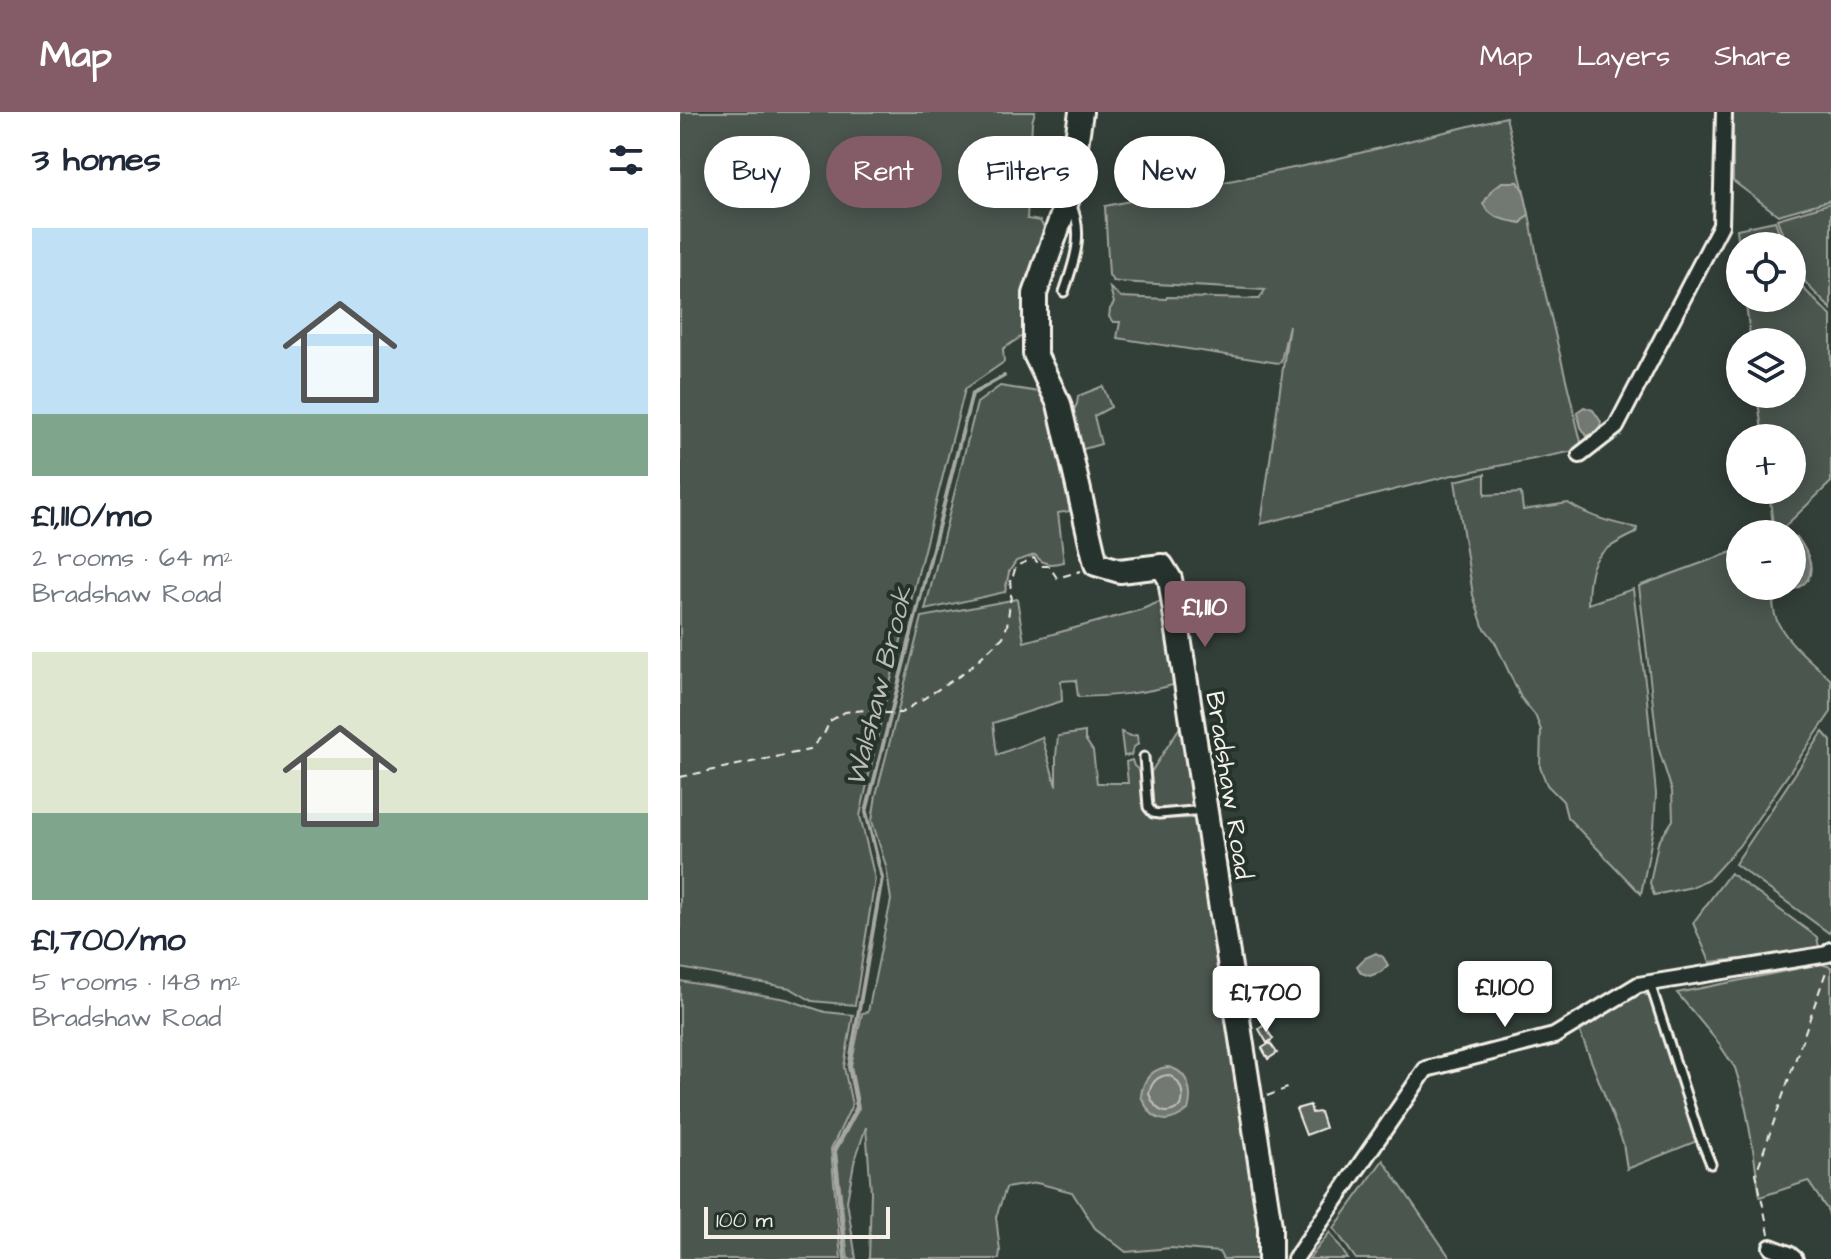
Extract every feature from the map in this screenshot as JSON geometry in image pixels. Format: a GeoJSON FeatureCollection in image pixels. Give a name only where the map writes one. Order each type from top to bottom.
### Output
{"type":"FeatureCollection","features":[{"type":"Feature","properties":{"kind":"street","name":"Bradshaw Road"},"geometry":{"type":"LineString","coordinates":[[1077,136],[1081,112]]}},
{"type":"Feature","properties":{"kind":"street"},"geometry":{"type":"LineString","coordinates":[[1580,455],[1616,427],[1721,225],[1724,112]]}},
{"type":"Feature","properties":{"kind":"street","name":"Bradshaw Road"},"geometry":{"type":"LineString","coordinates":[[1065,208],[1035,294],[1035,354],[1059,404],[1096,564],[1120,571],[1162,566],[1170,579],[1270,1226],[1270,1259]]}},
{"type":"Feature","properties":{"kind":"street"},"geometry":{"type":"LineString","coordinates":[[1295,1259],[1426,1069],[1554,1036],[1638,985],[1828,954],[1831,950]]}},
{"type":"Feature","properties":{"kind":"street"},"geometry":{"type":"LineString","coordinates":[[1771,1247],[1795,1259]]}},
{"type":"Feature","properties":{"kind":"lane"},"geometry":{"type":"LineString","coordinates":[[1064,292],[1078,244],[1077,221],[1072,208]]}},
{"type":"Feature","properties":{"kind":"lane"},"geometry":{"type":"LineString","coordinates":[[1144,757],[1148,807],[1153,813],[1206,810]]}},
{"type":"Feature","properties":{"kind":"lane"},"geometry":{"type":"LineString","coordinates":[[1650,983],[1711,1164]]}},
{"type":"Feature","properties":{"kind":"path"},"geometry":{"type":"LineString","coordinates":[[680,777],[809,750],[824,734],[830,721],[845,712],[901,713],[964,673],[1003,637],[1011,595],[1010,577],[1016,566],[1034,558],[1040,566],[1049,566],[1057,578],[1081,571]]}},
{"type":"Feature","properties":{"kind":"path"},"geometry":{"type":"LineString","coordinates":[[1771,1247],[1756,1173],[1826,970]]}},
{"type":"Feature","properties":{"kind":"path"},"geometry":{"type":"LineString","coordinates":[[1250,1099],[1271,1096],[1290,1087]]}},
{"type":"Feature","properties":{"kind":"shaded area"},"geometry":{"type":"Polygon","coordinates":[[[680,112],[1035,112],[1031,136],[958,136],[958,208],[1028,208],[1027,219],[1040,221],[1048,234],[1026,280],[1022,336],[1003,349],[1004,362],[965,389],[885,703],[860,816],[875,879],[855,1005],[812,1001],[790,988],[680,968],[680,112]]]}},
{"type":"Feature","properties":{"kind":"shaded area"},"geometry":{"type":"Polygon","coordinates":[[[1733,112],[1831,112],[1831,200],[1778,215],[1733,181],[1733,112]]]}},
{"type":"Feature","properties":{"kind":"shaded area"},"geometry":{"type":"Polygon","coordinates":[[[1506,117],[1524,192],[1518,182],[1500,218],[1521,223],[1529,214],[1582,446],[1574,451],[1448,476],[1261,524],[1289,325],[1278,363],[1117,338],[1120,322],[1113,322],[1109,317],[1114,303],[1110,288],[1121,297],[1166,299],[1259,299],[1265,290],[1113,281],[1109,275],[1105,206],[1225,208],[1225,182],[1323,162],[1506,117]]]}},
{"type":"Feature","properties":{"kind":"shaded area"},"geometry":{"type":"Polygon","coordinates":[[[1831,203],[1831,309],[1806,283],[1806,232],[1782,232],[1777,219],[1831,203]]]}},
{"type":"Feature","properties":{"kind":"shaded area"},"geometry":{"type":"Polygon","coordinates":[[[1775,221],[1779,232],[1737,232],[1737,229],[1775,221]]]}},
{"type":"Feature","properties":{"kind":"shaded area"},"geometry":{"type":"Polygon","coordinates":[[[1806,291],[1831,316],[1831,482],[1792,520],[1772,520],[1771,504],[1806,504],[1806,424],[1761,424],[1759,408],[1806,408],[1806,328],[1749,328],[1747,312],[1806,312],[1806,291]]]}},
{"type":"Feature","properties":{"kind":"shaded area"},"geometry":{"type":"Polygon","coordinates":[[[1000,386],[1039,392],[1047,406],[1070,511],[1058,513],[1064,562],[1048,564],[1035,555],[1016,561],[1009,572],[1005,592],[925,610],[977,403],[1000,386]]]}},
{"type":"Feature","properties":{"kind":"shaded area"},"geometry":{"type":"Polygon","coordinates":[[[1103,386],[1111,407],[1094,416],[1101,444],[1080,450],[1071,415],[1078,396],[1103,386]]]}},
{"type":"Feature","properties":{"kind":"shaded area"},"geometry":{"type":"Polygon","coordinates":[[[1485,474],[1485,495],[1521,493],[1523,510],[1568,503],[1601,519],[1637,528],[1636,533],[1611,546],[1597,559],[1590,576],[1588,604],[1633,589],[1656,794],[1654,828],[1641,894],[1567,817],[1563,801],[1547,785],[1540,767],[1541,730],[1535,715],[1521,698],[1494,640],[1483,626],[1473,595],[1455,481],[1485,474]]]}},
{"type":"Feature","properties":{"kind":"shaded area"},"geometry":{"type":"Polygon","coordinates":[[[1726,554],[1726,600],[1774,600],[1780,627],[1831,680],[1831,712],[1739,846],[1710,878],[1692,887],[1654,895],[1650,883],[1658,843],[1673,820],[1672,791],[1658,747],[1639,586],[1726,554]]]}},
{"type":"Feature","properties":{"kind":"shaded area"},"geometry":{"type":"Polygon","coordinates":[[[1017,599],[1024,642],[1140,610],[1164,600],[1176,684],[1127,694],[1078,697],[1076,680],[1061,681],[1062,701],[993,723],[997,755],[1042,737],[1056,786],[1058,736],[1085,732],[1085,739],[1093,751],[1097,783],[1128,783],[1126,762],[1132,760],[1140,771],[1145,811],[1154,819],[1192,818],[1190,807],[1157,808],[1153,804],[1151,772],[1180,727],[1177,703],[1183,702],[1258,1227],[1258,1259],[1223,1259],[1219,1252],[1171,1248],[1126,1252],[1095,1228],[1072,1192],[1037,1183],[1006,1188],[996,1217],[999,1259],[869,1259],[871,1192],[866,1127],[854,1163],[847,1201],[856,1259],[848,1259],[836,1151],[859,1108],[851,1066],[862,1013],[868,1012],[891,900],[886,866],[872,821],[876,795],[922,617],[1017,599]]]}},
{"type":"Feature","properties":{"kind":"shaded area"},"geometry":{"type":"Polygon","coordinates":[[[1121,732],[1137,735],[1138,744],[1131,755],[1124,756],[1121,732]]]}},
{"type":"Feature","properties":{"kind":"shaded area"},"geometry":{"type":"Polygon","coordinates":[[[1823,732],[1831,741],[1829,933],[1735,864],[1823,732]]]}},
{"type":"Feature","properties":{"kind":"shaded area"},"geometry":{"type":"Polygon","coordinates":[[[1730,873],[1817,937],[1819,947],[1803,953],[1710,962],[1693,923],[1730,873]]]}},
{"type":"Feature","properties":{"kind":"shaded area"},"geometry":{"type":"Polygon","coordinates":[[[1821,964],[1831,967],[1831,1224],[1828,1211],[1808,1181],[1760,1197],[1744,1098],[1735,1068],[1677,993],[1821,964]]]}},
{"type":"Feature","properties":{"kind":"shaded area"},"geometry":{"type":"Polygon","coordinates":[[[680,981],[786,999],[825,1012],[853,1015],[844,1067],[852,1105],[831,1149],[841,1259],[680,1259],[680,981]]]}},
{"type":"Feature","properties":{"kind":"shaded area"},"geometry":{"type":"Polygon","coordinates":[[[1637,990],[1650,997],[1697,1141],[1627,1169],[1623,1143],[1580,1032],[1637,990]]]}},
{"type":"Feature","properties":{"kind":"shaded area"},"geometry":{"type":"Polygon","coordinates":[[[1383,1160],[1451,1259],[1356,1259],[1334,1228],[1383,1160]]]}},
{"type":"Feature","properties":{"kind":"shaded area"},"geometry":{"type":"Polygon","coordinates":[[[1330,1232],[1348,1259],[1309,1259],[1330,1232]]]}},
{"type":"Feature","properties":{"kind":"water"},"geometry":{"type":"Polygon","coordinates":[[[1502,182],[1518,182],[1524,192],[1529,214],[1521,223],[1495,216],[1483,204],[1502,182]]]}},
{"type":"Feature","properties":{"kind":"water"},"geometry":{"type":"Polygon","coordinates":[[[1584,407],[1593,410],[1601,422],[1599,433],[1587,436],[1581,427],[1577,412],[1584,407]]]}},
{"type":"Feature","properties":{"kind":"water"},"geometry":{"type":"Polygon","coordinates":[[[1806,551],[1811,570],[1806,582],[1806,551]]]}},
{"type":"Feature","properties":{"kind":"water"},"geometry":{"type":"Polygon","coordinates":[[[1376,953],[1388,965],[1370,976],[1361,973],[1357,966],[1376,953]]]}},
{"type":"Feature","properties":{"kind":"water"},"geometry":{"type":"Polygon","coordinates":[[[1168,1067],[1185,1078],[1190,1097],[1188,1110],[1166,1120],[1150,1112],[1141,1096],[1149,1076],[1168,1067]]]}},
{"type":"Feature","properties":{"kind":"building"},"geometry":{"type":"Polygon","coordinates":[[[1264,1025],[1273,1039],[1267,1043],[1259,1029],[1264,1025]]]}},
{"type":"Feature","properties":{"kind":"building"},"geometry":{"type":"Polygon","coordinates":[[[1270,1043],[1277,1053],[1268,1059],[1262,1048],[1270,1043]]]}},
{"type":"Feature","properties":{"kind":"building"},"geometry":{"type":"Polygon","coordinates":[[[1310,1105],[1312,1113],[1320,1112],[1325,1128],[1306,1135],[1296,1109],[1310,1105]]]}},
{"type":"Feature","properties":{"kind":"waterway","name":"Walshaw Brook"},"geometry":{"type":"LineString","coordinates":[[845,1259],[834,1150],[857,1107],[849,1067],[882,878],[866,812],[972,394],[1004,376]]}}]}
